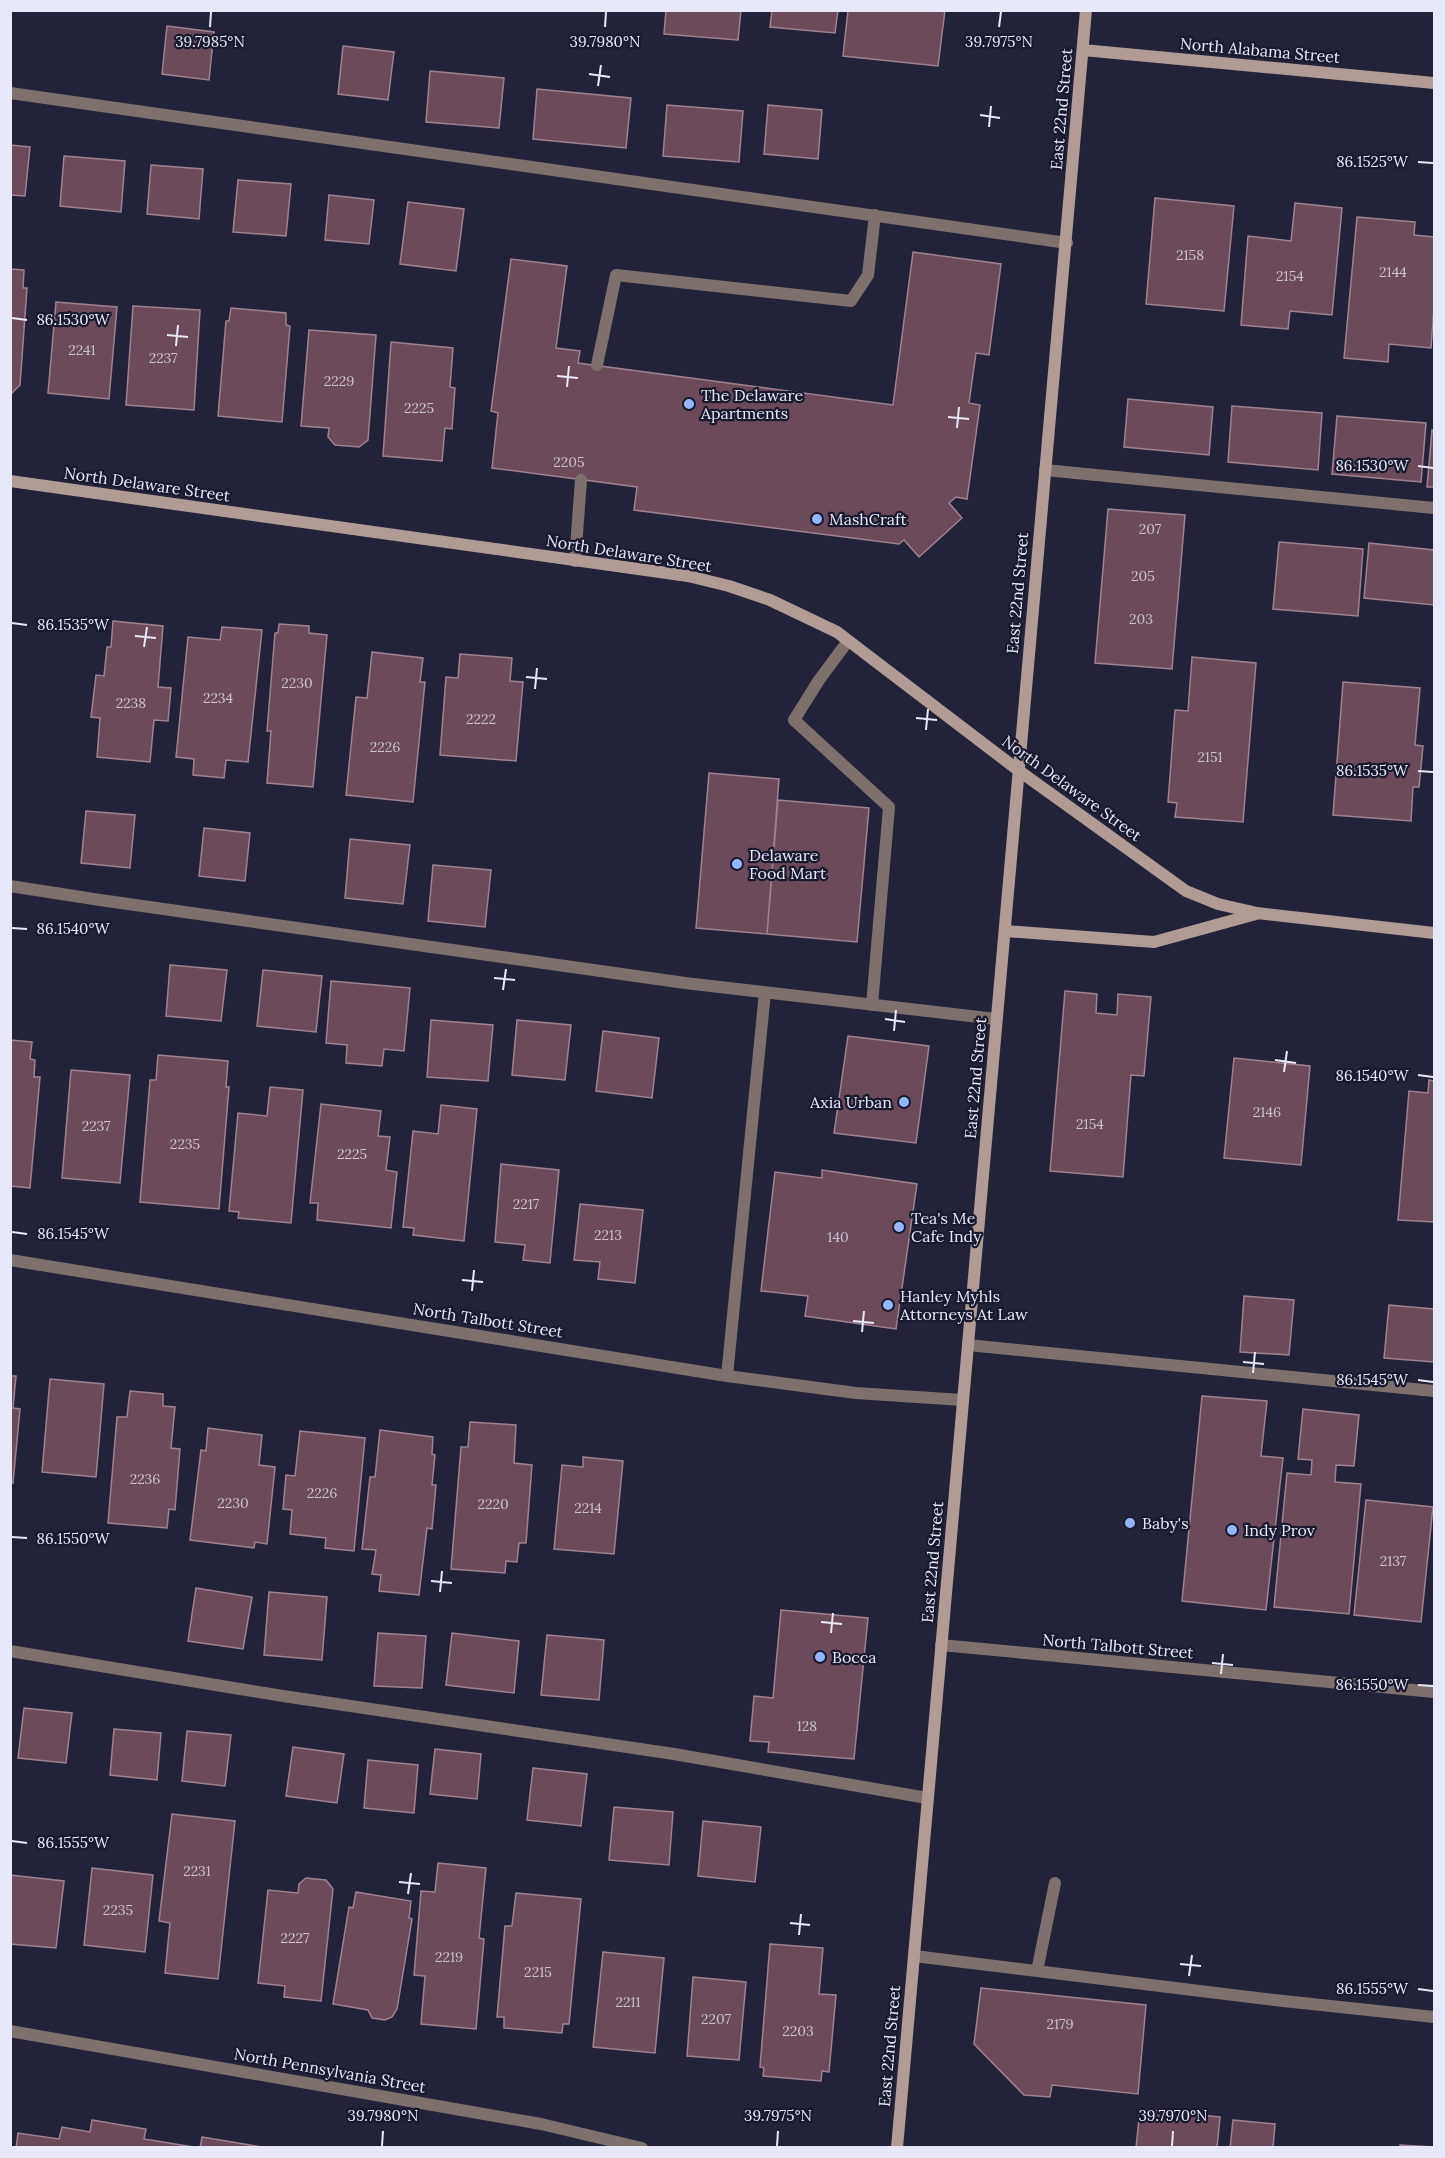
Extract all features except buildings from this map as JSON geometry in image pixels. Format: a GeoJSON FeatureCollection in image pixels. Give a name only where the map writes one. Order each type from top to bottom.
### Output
{"type":"FeatureCollection","features":[{"type":"Feature","properties":{"kind":"main road","name":"East 22nd Street"},"geometry":{"type":"LineString","coordinates":[[897,2148],[1086,10]]}},
{"type":"Feature","properties":{"kind":"main road","name":"North Alabama Street"},"geometry":{"type":"LineString","coordinates":[[1083,50],[1434,83]]}},
{"type":"Feature","properties":{"kind":"main road","name":"North Delaware Street"},"geometry":{"type":"LineString","coordinates":[[10,481],[688,576],[729,586],[801,613],[837,632],[1018,770],[1186,891],[1218,904],[1257,914],[1434,933]]}},
{"type":"Feature","properties":{"kind":"main road"},"geometry":{"type":"LineString","coordinates":[[1005,931],[1154,942],[1257,914]]}},
{"type":"Feature","properties":{"kind":"street"},"geometry":{"type":"LineString","coordinates":[[10,93],[1067,243]]}},
{"type":"Feature","properties":{"kind":"street"},"geometry":{"type":"LineString","coordinates":[[597,365],[616,275],[850,301],[867,275],[875,215]]}},
{"type":"Feature","properties":{"kind":"street"},"geometry":{"type":"LineString","coordinates":[[1045,470],[1434,508]]}},
{"type":"Feature","properties":{"kind":"street"},"geometry":{"type":"LineString","coordinates":[[575,561],[581,480]]}},
{"type":"Feature","properties":{"kind":"street"},"geometry":{"type":"LineString","coordinates":[[848,641],[819,680],[794,720],[889,807],[872,1005]]}},
{"type":"Feature","properties":{"kind":"street"},"geometry":{"type":"LineString","coordinates":[[10,886],[685,983],[996,1019]]}},
{"type":"Feature","properties":{"kind":"street"},"geometry":{"type":"LineString","coordinates":[[727,1376],[765,992]]}},
{"type":"Feature","properties":{"kind":"street","name":"North Talbott Street"},"geometry":{"type":"LineString","coordinates":[[10,1260],[727,1376],[865,1394],[962,1400]]}},
{"type":"Feature","properties":{"kind":"street"},"geometry":{"type":"LineString","coordinates":[[968,1345],[1434,1390]]}},
{"type":"Feature","properties":{"kind":"street","name":"North Talbott Street"},"geometry":{"type":"LineString","coordinates":[[941,1646],[1434,1692]]}},
{"type":"Feature","properties":{"kind":"street"},"geometry":{"type":"LineString","coordinates":[[10,1652],[283,1696],[674,1754],[927,1798]]}},
{"type":"Feature","properties":{"kind":"street"},"geometry":{"type":"LineString","coordinates":[[1037,1971],[1055,1883]]}},
{"type":"Feature","properties":{"kind":"street"},"geometry":{"type":"LineString","coordinates":[[914,1956],[1434,2017]]}},
{"type":"Feature","properties":{"kind":"street","name":"North Pennsylvania Street"},"geometry":{"type":"LineString","coordinates":[[10,2031],[540,2124],[642,2148]]}},
{"type":"Feature","properties":{"kind":"place","name":"The Delaware Apartments"},"geometry":{"type":"Point","coordinates":[689,404]}},
{"type":"Feature","properties":{"kind":"place","name":"MashCraft"},"geometry":{"type":"Point","coordinates":[817,519]}},
{"type":"Feature","properties":{"kind":"place","name":"Delaware Food Mart"},"geometry":{"type":"Point","coordinates":[737,864]}},
{"type":"Feature","properties":{"kind":"place","name":"Axia Urban"},"geometry":{"type":"Point","coordinates":[904,1102]}},
{"type":"Feature","properties":{"kind":"place","name":"Tea's Me Cafe Indy"},"geometry":{"type":"Point","coordinates":[899,1227]}},
{"type":"Feature","properties":{"kind":"place","name":"Hanley Myhls Attorneys At Law"},"geometry":{"type":"Point","coordinates":[888,1305]}},
{"type":"Feature","properties":{"kind":"place","name":"Baby's"},"geometry":{"type":"Point","coordinates":[1130,1523]}},
{"type":"Feature","properties":{"kind":"place","name":"Indy Prov"},"geometry":{"type":"Point","coordinates":[1232,1530]}},
{"type":"Feature","properties":{"kind":"place","name":"Bocca"},"geometry":{"type":"Point","coordinates":[820,1657]}}]}
